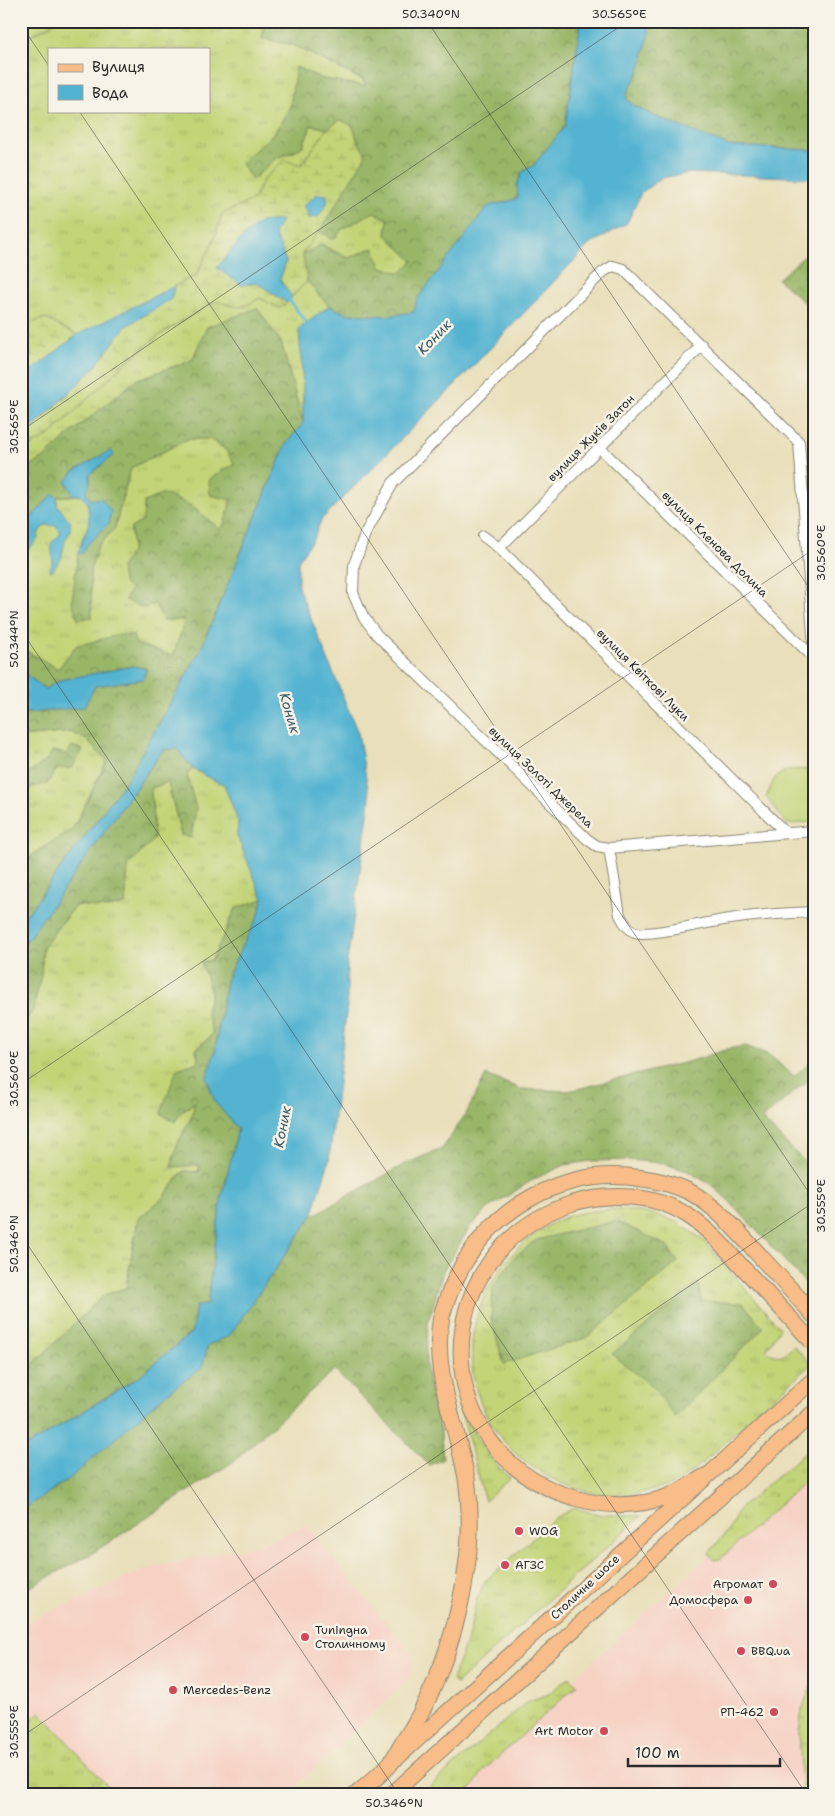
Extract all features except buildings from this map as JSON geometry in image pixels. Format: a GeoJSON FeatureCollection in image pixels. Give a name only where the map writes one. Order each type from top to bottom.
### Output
{"type":"FeatureCollection","features":[{"type":"Feature","properties":{"kind":"highway"},"geometry":{"type":"LineString","coordinates":[[390,1764],[413,1728],[434,1684],[449,1643],[462,1590],[471,1519],[467,1482],[460,1446],[441,1375],[441,1318],[450,1290],[464,1263],[483,1236],[514,1207],[538,1193],[563,1183],[592,1177],[616,1176],[658,1180],[687,1191],[712,1206],[808,1309]]}},
{"type":"Feature","properties":{"kind":"highway","name":"Столичне шосе"},"geometry":{"type":"LineString","coordinates":[[356,1795],[390,1764]]}},
{"type":"Feature","properties":{"kind":"main road"},"geometry":{"type":"LineString","coordinates":[[707,1475],[666,1497],[622,1505],[586,1502],[557,1493],[522,1474],[501,1454],[479,1426],[466,1396],[461,1370],[460,1344],[464,1317],[470,1298],[482,1273],[498,1252],[518,1233],[556,1209],[587,1199],[618,1196],[654,1200],[686,1214],[712,1235],[814,1344]]}},
{"type":"Feature","properties":{"kind":"main road","name":"Столичне шосе"},"geometry":{"type":"LineString","coordinates":[[390,1764],[814,1380]]}},
{"type":"Feature","properties":{"kind":"main road","name":"Столичне шосе"},"geometry":{"type":"LineString","coordinates":[[391,1795],[814,1412]]}},
{"type":"Feature","properties":{"kind":"street","name":"вулиця Золоті Джерела"},"geometry":{"type":"LineString","coordinates":[[814,648],[799,442],[623,269],[613,266],[603,272],[393,483],[365,534],[354,565],[353,593],[363,616],[377,635],[587,839],[597,846],[609,848],[814,831]]}},
{"type":"Feature","properties":{"kind":"street","name":"вулиця Жуків Затон"},"geometry":{"type":"LineString","coordinates":[[499,548],[702,345]]}},
{"type":"Feature","properties":{"kind":"street","name":"вулиця Кленова Долина"},"geometry":{"type":"LineString","coordinates":[[600,447],[814,658]]}},
{"type":"Feature","properties":{"kind":"street","name":"вулиця Квіткові Луки"},"geometry":{"type":"LineString","coordinates":[[483,536],[499,548],[785,832]]}},
{"type":"Feature","properties":{"kind":"street"},"geometry":{"type":"LineString","coordinates":[[609,848],[620,915],[626,925],[635,932],[654,933],[730,919],[782,913],[814,912]]}},
{"type":"Feature","properties":{"kind":"shaded area"},"geometry":{"type":"Polygon","coordinates":[[[814,1468],[814,1714],[812,1795],[443,1795],[470,1773],[736,1531],[814,1468]]]}},
{"type":"Feature","properties":{"kind":"shaded area"},"geometry":{"type":"Polygon","coordinates":[[[306,1525],[411,1654],[413,1667],[407,1681],[287,1795],[21,1795],[21,1625],[149,1568],[262,1544],[306,1525]]]}},
{"type":"Feature","properties":{"kind":"green space"},"geometry":{"type":"Polygon","coordinates":[[[21,21],[53,21],[52,24],[29,36],[21,54],[21,21]]]}},
{"type":"Feature","properties":{"kind":"green space"},"geometry":{"type":"Polygon","coordinates":[[[53,21],[265,21],[262,39],[291,44],[364,81],[365,86],[323,79],[296,68],[290,107],[275,132],[242,163],[253,179],[276,158],[294,152],[303,146],[311,125],[327,129],[301,165],[264,179],[253,200],[222,214],[215,237],[197,275],[77,335],[44,318],[21,328],[21,54],[29,36],[52,24],[53,21]]]}},
{"type":"Feature","properties":{"kind":"green space"},"geometry":{"type":"Polygon","coordinates":[[[265,21],[581,21],[565,126],[533,166],[522,172],[517,185],[518,198],[488,206],[414,312],[388,316],[348,314],[329,306],[307,281],[302,254],[322,245],[348,258],[373,248],[381,267],[401,273],[413,261],[386,235],[388,219],[374,212],[342,229],[333,240],[319,231],[366,155],[357,140],[353,126],[340,120],[327,129],[311,125],[303,146],[294,152],[276,158],[252,180],[241,163],[275,132],[290,107],[296,67],[323,79],[365,86],[364,80],[291,44],[262,39],[265,21]]]}},
{"type":"Feature","properties":{"kind":"green space"},"geometry":{"type":"Polygon","coordinates":[[[651,21],[814,21],[814,150],[729,146],[656,117],[633,105],[626,99],[640,67],[651,21]]]}},
{"type":"Feature","properties":{"kind":"green space"},"geometry":{"type":"Polygon","coordinates":[[[340,120],[353,126],[357,140],[366,155],[324,224],[302,254],[307,281],[292,297],[280,280],[286,261],[274,233],[281,220],[217,267],[241,285],[257,283],[287,303],[280,308],[260,298],[247,305],[238,307],[216,301],[161,334],[124,364],[51,434],[21,452],[21,428],[30,431],[94,368],[125,327],[171,299],[175,286],[197,275],[215,237],[222,214],[253,200],[264,179],[284,160],[301,165],[327,129],[340,120]]]}},
{"type":"Feature","properties":{"kind":"green space"},"geometry":{"type":"Polygon","coordinates":[[[374,211],[388,219],[386,235],[413,261],[401,273],[381,267],[373,248],[348,258],[322,245],[302,254],[319,231],[333,239],[342,229],[374,211]]]}},
{"type":"Feature","properties":{"kind":"green space"},"geometry":{"type":"Polygon","coordinates":[[[814,248],[814,311],[778,279],[814,248]]]}},
{"type":"Feature","properties":{"kind":"green space"},"geometry":{"type":"Polygon","coordinates":[[[307,281],[329,306],[299,329],[303,384],[303,423],[281,342],[207,327],[192,360],[136,380],[70,434],[43,459],[21,471],[21,452],[51,434],[124,364],[161,334],[216,301],[238,307],[247,305],[260,298],[280,308],[307,281]]]}},
{"type":"Feature","properties":{"kind":"green space"},"geometry":{"type":"Polygon","coordinates":[[[257,308],[281,342],[303,423],[286,444],[200,651],[126,781],[21,922],[21,866],[36,852],[73,829],[107,761],[87,740],[71,732],[21,737],[21,714],[84,707],[95,686],[143,679],[146,669],[133,666],[61,680],[45,689],[21,671],[21,648],[58,669],[76,646],[118,635],[133,635],[136,644],[173,656],[185,620],[163,620],[155,603],[144,608],[125,600],[130,590],[123,583],[121,568],[132,550],[131,528],[143,521],[144,502],[163,494],[190,505],[221,530],[227,517],[231,500],[210,495],[209,480],[221,471],[235,465],[226,450],[210,439],[188,439],[131,468],[115,528],[98,546],[90,570],[92,617],[78,619],[72,601],[78,553],[96,535],[91,500],[86,492],[90,483],[90,474],[114,455],[66,482],[73,495],[57,497],[53,494],[26,523],[21,523],[21,471],[43,459],[70,434],[136,380],[192,360],[207,327],[257,308]]]}},
{"type":"Feature","properties":{"kind":"green space"},"geometry":{"type":"Polygon","coordinates":[[[44,318],[77,335],[21,379],[21,328],[44,318]]]}},
{"type":"Feature","properties":{"kind":"green space"},"geometry":{"type":"Polygon","coordinates":[[[188,439],[210,439],[226,450],[235,465],[221,471],[227,488],[229,507],[221,530],[190,505],[143,521],[131,528],[132,550],[121,568],[138,605],[144,608],[155,603],[163,620],[185,620],[173,656],[135,644],[76,646],[58,669],[21,648],[21,523],[26,523],[28,540],[25,549],[38,539],[39,531],[46,524],[57,526],[61,533],[51,544],[53,560],[50,570],[61,559],[65,540],[70,532],[70,521],[57,505],[57,497],[80,495],[88,503],[89,523],[82,540],[91,617],[90,570],[98,546],[115,527],[131,468],[188,439]]]}},
{"type":"Feature","properties":{"kind":"green space"},"geometry":{"type":"Polygon","coordinates":[[[71,732],[87,740],[107,761],[73,829],[36,852],[21,866],[21,737],[71,732]]]}},
{"type":"Feature","properties":{"kind":"green space"},"geometry":{"type":"Polygon","coordinates":[[[72,746],[83,750],[72,768],[57,769],[47,784],[32,787],[21,798],[21,782],[25,776],[47,760],[52,751],[67,754],[72,746]]]}},
{"type":"Feature","properties":{"kind":"green space"},"geometry":{"type":"Polygon","coordinates":[[[177,749],[192,768],[187,775],[196,809],[191,838],[181,835],[168,782],[151,788],[154,839],[128,866],[125,905],[105,908],[76,905],[43,947],[41,974],[33,1011],[21,1026],[21,949],[163,750],[177,749]]]}},
{"type":"Feature","properties":{"kind":"green space"},"geometry":{"type":"Polygon","coordinates":[[[192,768],[224,784],[238,821],[237,836],[263,899],[236,908],[212,960],[201,962],[211,992],[206,1012],[213,1034],[196,1049],[199,1062],[182,1111],[196,1102],[192,1116],[177,1145],[171,1167],[200,1165],[198,1172],[183,1171],[163,1198],[138,1219],[126,1288],[104,1295],[21,1376],[21,1026],[33,1011],[41,974],[43,947],[76,904],[105,908],[125,905],[128,866],[154,839],[151,788],[168,782],[181,835],[191,837],[196,809],[187,775],[192,768]]]}},
{"type":"Feature","properties":{"kind":"green space"},"geometry":{"type":"Polygon","coordinates":[[[814,769],[814,819],[812,822],[787,824],[766,797],[775,778],[786,770],[814,769]]]}},
{"type":"Feature","properties":{"kind":"green space"},"geometry":{"type":"Polygon","coordinates":[[[263,899],[258,918],[242,946],[226,981],[215,1051],[207,1078],[215,1102],[238,1129],[221,1200],[207,1305],[196,1306],[192,1332],[137,1378],[21,1450],[21,1376],[104,1295],[126,1288],[138,1219],[163,1198],[183,1171],[199,1172],[200,1165],[171,1167],[177,1145],[192,1116],[195,1102],[182,1111],[175,1122],[161,1114],[177,1069],[199,1062],[196,1050],[213,1034],[206,1012],[211,992],[201,962],[212,960],[236,908],[263,899]]]}},
{"type":"Feature","properties":{"kind":"green space"},"geometry":{"type":"Polygon","coordinates":[[[746,1046],[769,1055],[794,1076],[814,1060],[814,1075],[762,1119],[814,1171],[814,1283],[809,1287],[728,1200],[710,1184],[687,1171],[662,1163],[628,1160],[590,1161],[565,1165],[534,1179],[490,1207],[470,1227],[443,1271],[428,1323],[426,1360],[429,1387],[441,1434],[443,1459],[429,1465],[334,1370],[233,1462],[91,1554],[21,1592],[21,1511],[66,1481],[167,1393],[202,1368],[208,1345],[229,1336],[312,1216],[407,1163],[442,1149],[467,1112],[486,1075],[521,1089],[569,1091],[691,1061],[728,1049],[746,1046]]]}},
{"type":"Feature","properties":{"kind":"green space"},"geometry":{"type":"Polygon","coordinates":[[[610,1209],[660,1216],[677,1222],[702,1239],[780,1328],[766,1350],[777,1356],[787,1352],[794,1346],[811,1364],[679,1481],[669,1486],[623,1495],[594,1493],[575,1488],[543,1473],[516,1453],[495,1429],[480,1401],[473,1370],[472,1339],[480,1306],[503,1265],[527,1240],[546,1227],[566,1217],[610,1209]]]}},
{"type":"Feature","properties":{"kind":"green space"},"geometry":{"type":"Polygon","coordinates":[[[616,1221],[666,1245],[678,1262],[586,1338],[504,1364],[491,1319],[493,1286],[515,1257],[536,1240],[616,1221]]]}},
{"type":"Feature","properties":{"kind":"green space"},"geometry":{"type":"Polygon","coordinates":[[[699,1283],[701,1301],[743,1303],[763,1328],[675,1417],[653,1387],[612,1354],[699,1283]]]}},
{"type":"Feature","properties":{"kind":"green space"},"geometry":{"type":"Polygon","coordinates":[[[459,1403],[480,1444],[510,1478],[485,1501],[459,1403]]]}},
{"type":"Feature","properties":{"kind":"green space"},"geometry":{"type":"Polygon","coordinates":[[[814,1445],[814,1473],[720,1559],[714,1560],[709,1553],[729,1529],[739,1509],[814,1445]]]}},
{"type":"Feature","properties":{"kind":"green space"},"geometry":{"type":"Polygon","coordinates":[[[574,1508],[602,1515],[641,1516],[456,1684],[452,1680],[469,1635],[476,1601],[485,1581],[557,1517],[574,1508]]]}},
{"type":"Feature","properties":{"kind":"green space"},"geometry":{"type":"Polygon","coordinates":[[[568,1678],[571,1678],[577,1685],[483,1771],[473,1787],[463,1795],[420,1795],[528,1701],[547,1695],[568,1678]]]}},
{"type":"Feature","properties":{"kind":"green space"},"geometry":{"type":"Polygon","coordinates":[[[814,1679],[814,1795],[800,1795],[802,1792],[799,1733],[802,1709],[814,1679]]]}},
{"type":"Feature","properties":{"kind":"green space"},"geometry":{"type":"Polygon","coordinates":[[[40,1712],[116,1795],[21,1795],[21,1729],[40,1712]]]}},
{"type":"Feature","properties":{"kind":"water","name":"Коник"},"geometry":{"type":"Polygon","coordinates":[[[581,21],[651,21],[640,67],[626,99],[633,105],[656,117],[729,146],[814,150],[814,178],[690,173],[661,178],[641,193],[627,223],[589,245],[458,382],[321,520],[315,536],[298,561],[298,587],[358,733],[370,800],[347,961],[347,1006],[329,1161],[312,1216],[229,1336],[208,1345],[202,1368],[167,1393],[70,1478],[21,1511],[21,1450],[137,1378],[192,1332],[196,1306],[207,1305],[221,1200],[238,1129],[215,1102],[207,1078],[215,1051],[226,981],[243,944],[258,918],[263,899],[237,836],[238,821],[224,784],[192,768],[177,749],[163,750],[21,949],[21,922],[126,781],[200,651],[286,444],[303,423],[303,384],[299,329],[329,306],[348,314],[388,316],[414,312],[417,299],[488,206],[518,198],[517,185],[522,172],[533,166],[565,126],[581,21]]]}},
{"type":"Feature","properties":{"kind":"water"},"geometry":{"type":"Polygon","coordinates":[[[317,194],[327,195],[327,204],[318,217],[309,218],[307,210],[303,206],[317,194]]]}},
{"type":"Feature","properties":{"kind":"water"},"geometry":{"type":"Polygon","coordinates":[[[282,220],[274,233],[286,261],[280,280],[292,297],[287,303],[258,283],[241,285],[217,268],[241,239],[260,222],[282,220]]]}},
{"type":"Feature","properties":{"kind":"water"},"geometry":{"type":"Polygon","coordinates":[[[175,286],[171,299],[125,327],[94,368],[30,431],[21,428],[21,379],[77,335],[175,286]]]}},
{"type":"Feature","properties":{"kind":"water"},"geometry":{"type":"Polygon","coordinates":[[[111,450],[114,455],[90,474],[90,483],[86,492],[91,500],[101,498],[111,511],[109,523],[87,545],[82,554],[78,553],[89,523],[88,503],[80,495],[73,495],[66,482],[73,472],[111,450]]]}},
{"type":"Feature","properties":{"kind":"water"},"geometry":{"type":"Polygon","coordinates":[[[53,494],[57,497],[57,505],[70,521],[70,532],[65,541],[61,559],[52,571],[50,570],[53,560],[51,544],[61,533],[57,526],[46,525],[39,531],[38,539],[28,550],[25,549],[28,540],[26,523],[53,494]]]}},
{"type":"Feature","properties":{"kind":"water"},"geometry":{"type":"Polygon","coordinates":[[[133,666],[146,669],[143,679],[95,686],[84,707],[21,714],[21,671],[45,689],[61,680],[133,666]]]}},
{"type":"Feature","properties":{"kind":"waterway"},"geometry":{"type":"LineString","coordinates":[[289,300],[307,323]]}},
{"type":"Feature","properties":{"kind":"place","name":"WOG"},"geometry":{"type":"Point","coordinates":[519,1531]}},
{"type":"Feature","properties":{"kind":"place","name":"АГЗС"},"geometry":{"type":"Point","coordinates":[505,1565]}},
{"type":"Feature","properties":{"kind":"place","name":"Агромат"},"geometry":{"type":"Point","coordinates":[773,1584]}},
{"type":"Feature","properties":{"kind":"place","name":"Домосфера"},"geometry":{"type":"Point","coordinates":[748,1600]}},
{"type":"Feature","properties":{"kind":"place","name":"Tuningна Столичному"},"geometry":{"type":"Point","coordinates":[305,1637]}},
{"type":"Feature","properties":{"kind":"place","name":"BBQ.ua"},"geometry":{"type":"Point","coordinates":[741,1651]}},
{"type":"Feature","properties":{"kind":"place","name":"Mercedes-Benz"},"geometry":{"type":"Point","coordinates":[173,1690]}},
{"type":"Feature","properties":{"kind":"place","name":"РП-462"},"geometry":{"type":"Point","coordinates":[774,1712]}},
{"type":"Feature","properties":{"kind":"place","name":"Art Motor"},"geometry":{"type":"Point","coordinates":[604,1731]}}]}
